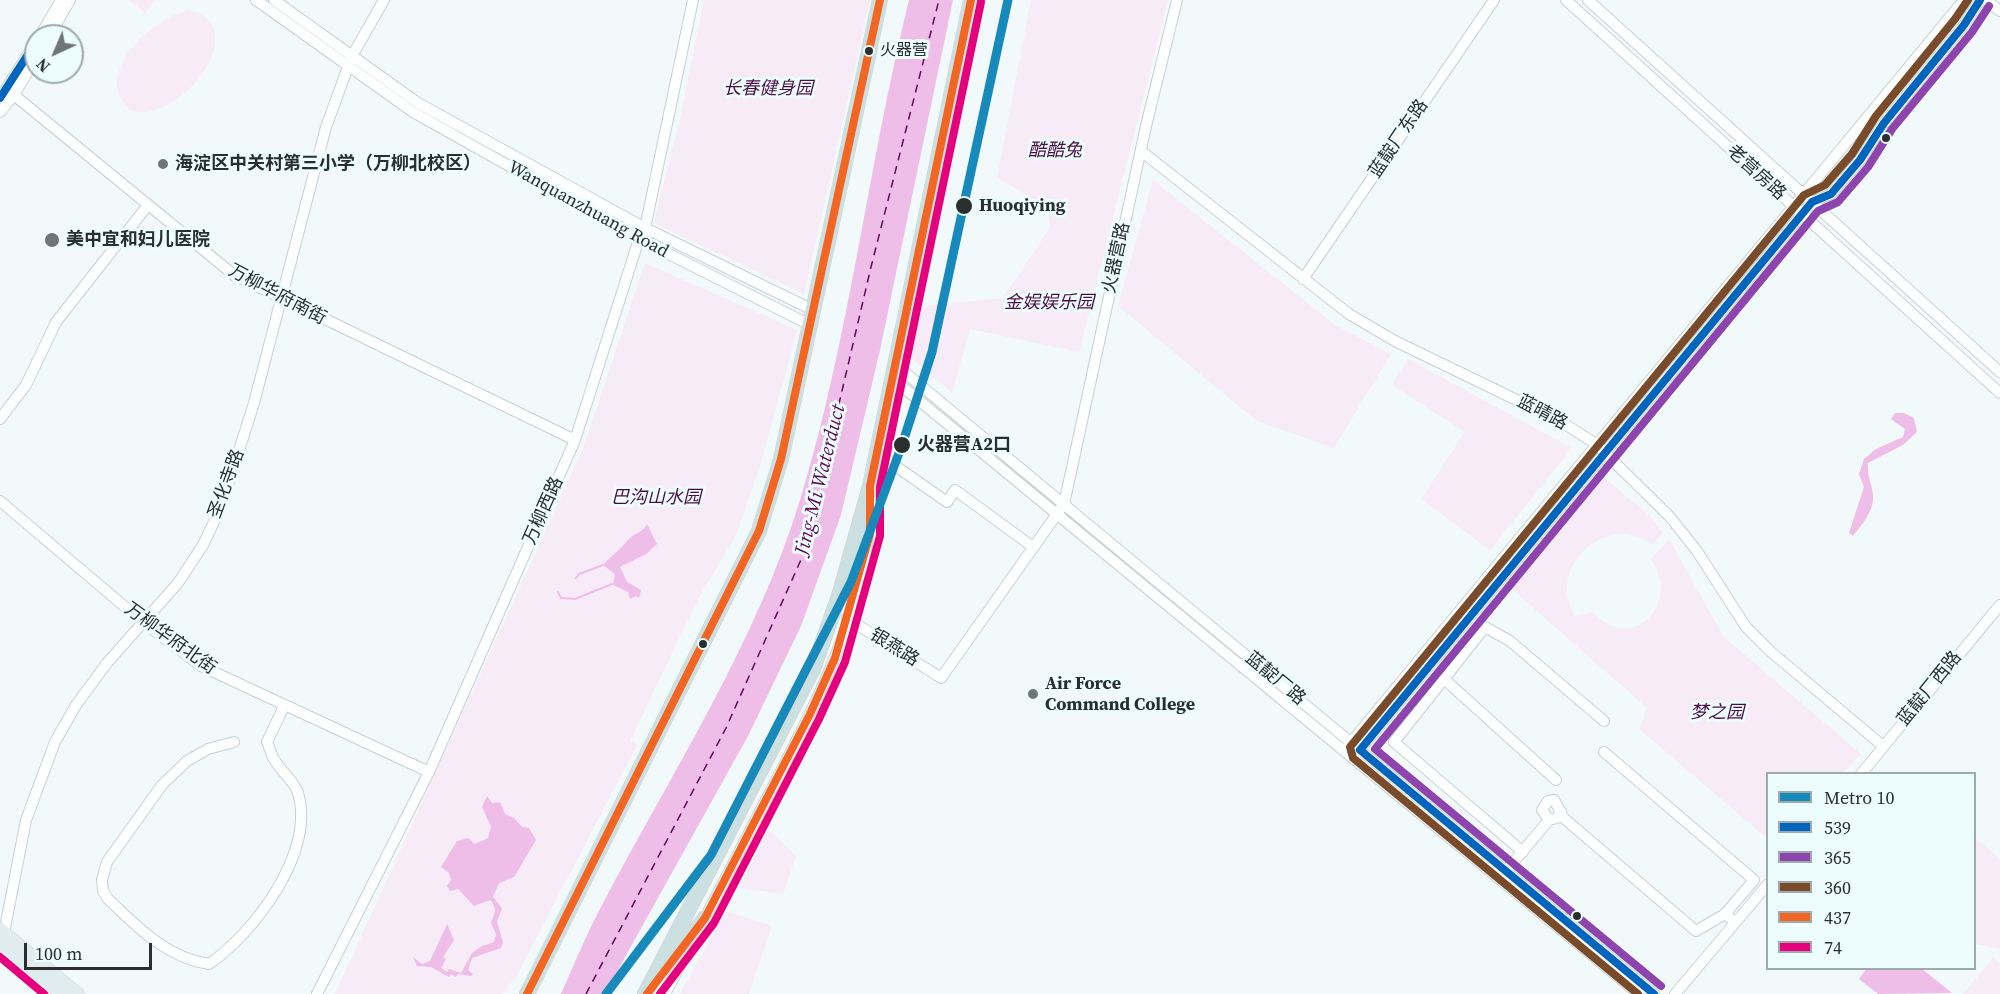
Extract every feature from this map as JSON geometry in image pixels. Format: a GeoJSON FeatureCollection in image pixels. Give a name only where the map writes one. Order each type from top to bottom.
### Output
{"type":"FeatureCollection","features":[{"type":"Feature","properties":{"kind":"highway"},"geometry":{"type":"LineString","coordinates":[[528,994],[759,531],[781,459],[880,0]]}},
{"type":"Feature","properties":{"kind":"highway"},"geometry":{"type":"LineString","coordinates":[[646,994],[813,669],[838,596],[870,486],[970,0]]}},
{"type":"Feature","properties":{"kind":"highway"},"geometry":{"type":"LineString","coordinates":[[646,994],[705,918]]}},
{"type":"Feature","properties":{"kind":"main road"},"geometry":{"type":"LineString","coordinates":[[1,935],[60,994]]}},
{"type":"Feature","properties":{"kind":"main road"},"geometry":{"type":"LineString","coordinates":[[1,935],[77,994]]}},
{"type":"Feature","properties":{"kind":"street"},"geometry":{"type":"LineString","coordinates":[[47,24],[61,0]]}},
{"type":"Feature","properties":{"kind":"street"},"geometry":{"type":"LineString","coordinates":[[56,24],[70,0]]}},
{"type":"Feature","properties":{"kind":"street","name":"Wanquanzhuang Road"},"geometry":{"type":"LineString","coordinates":[[256,0],[350,62],[418,103],[812,317]]}},
{"type":"Feature","properties":{"kind":"street","name":"Wanquanzhuang Road"},"geometry":{"type":"LineString","coordinates":[[274,0],[413,112],[639,238],[812,317]]}},
{"type":"Feature","properties":{"kind":"street","name":"圣化寺路"},"geometry":{"type":"LineString","coordinates":[[1,935],[26,819],[55,742],[76,705],[101,671],[178,584],[203,545],[221,507],[255,403],[326,127],[350,62],[384,0]]}},
{"type":"Feature","properties":{"kind":"street","name":"万柳西路"},"geometry":{"type":"LineString","coordinates":[[317,994],[429,772],[575,440],[639,238],[645,228],[693,0]]}},
{"type":"Feature","properties":{"kind":"street","name":"火器营路"},"geometry":{"type":"LineString","coordinates":[[941,678],[1064,504],[1141,151],[1177,0]]}},
{"type":"Feature","properties":{"kind":"street","name":"蓝靛厂东路"},"geometry":{"type":"LineString","coordinates":[[1303,279],[1494,0]]}},
{"type":"Feature","properties":{"kind":"street","name":"老营房路"},"geometry":{"type":"LineString","coordinates":[[1566,0],[2000,393]]}},
{"type":"Feature","properties":{"kind":"street","name":"老营房路"},"geometry":{"type":"LineString","coordinates":[[1588,0],[2000,372]]}},
{"type":"Feature","properties":{"kind":"street"},"geometry":{"type":"LineString","coordinates":[[1352,750],[1601,448],[1792,206],[1964,0]]}},
{"type":"Feature","properties":{"kind":"street"},"geometry":{"type":"LineString","coordinates":[[1601,448],[1812,202],[1832,194],[1884,123],[1964,25],[1980,0]]}},
{"type":"Feature","properties":{"kind":"street"},"geometry":{"type":"LineString","coordinates":[[1986,0],[2000,11]]}},
{"type":"Feature","properties":{"kind":"street"},"geometry":{"type":"LineString","coordinates":[[0,98],[24,61]]}},
{"type":"Feature","properties":{"kind":"street"},"geometry":{"type":"LineString","coordinates":[[0,112],[24,78]]}},
{"type":"Feature","properties":{"kind":"street","name":"万柳华府南街"},"geometry":{"type":"LineString","coordinates":[[14,95],[234,275],[280,300],[575,440]]}},
{"type":"Feature","properties":{"kind":"street","name":"蓝晴路"},"geometry":{"type":"LineString","coordinates":[[1141,151],[1349,314],[1395,341],[1560,421],[1601,448],[1670,517],[1697,551],[1746,627],[1770,651],[1883,746]]}},
{"type":"Feature","properties":{"kind":"street"},"geometry":{"type":"LineString","coordinates":[[0,419],[26,385],[56,322],[148,205]]}},
{"type":"Feature","properties":{"kind":"street","name":"蓝靛厂路"},"geometry":{"type":"LineString","coordinates":[[895,372],[1064,504],[1352,750],[1505,877],[1639,994]]}},
{"type":"Feature","properties":{"kind":"street","name":"蓝靛厂路"},"geometry":{"type":"LineString","coordinates":[[895,372],[1056,515],[1352,750]]}},
{"type":"Feature","properties":{"kind":"street"},"geometry":{"type":"LineString","coordinates":[[877,453],[947,502],[955,490],[1033,547]]}},
{"type":"Feature","properties":{"kind":"street"},"geometry":{"type":"LineString","coordinates":[[665,994],[810,714],[836,658],[870,534],[870,486]]}},
{"type":"Feature","properties":{"kind":"street","name":"万柳华府北街"},"geometry":{"type":"LineString","coordinates":[[0,501],[144,623],[201,666],[429,772]]}},
{"type":"Feature","properties":{"kind":"street","name":"蓝靛厂西路"},"geometry":{"type":"LineString","coordinates":[[1863,772],[2000,605]]}},
{"type":"Feature","properties":{"kind":"street","name":"银燕路"},"geometry":{"type":"LineString","coordinates":[[847,618],[941,678]]}},
{"type":"Feature","properties":{"kind":"street"},"geometry":{"type":"LineString","coordinates":[[1457,623],[1474,637]]}},
{"type":"Feature","properties":{"kind":"street"},"geometry":{"type":"LineString","coordinates":[[1523,852],[1394,742],[1474,637],[1485,627],[1510,640],[1604,721]]}},
{"type":"Feature","properties":{"kind":"street"},"geometry":{"type":"LineString","coordinates":[[1444,679],[1556,780]]}},
{"type":"Feature","properties":{"kind":"street"},"geometry":{"type":"LineString","coordinates":[[234,742],[208,749],[187,761],[162,785],[107,862],[102,880],[103,891],[108,899],[133,923],[156,942],[192,962],[209,964],[231,949],[258,919],[276,892],[296,846],[300,820],[297,791],[274,759],[267,742],[284,706]]}},
{"type":"Feature","properties":{"kind":"street"},"geometry":{"type":"LineString","coordinates":[[1559,814],[1696,931],[1725,915],[1754,880],[1604,752]]}},
{"type":"Feature","properties":{"kind":"street"},"geometry":{"type":"LineString","coordinates":[[1549,820],[1542,810],[1548,801],[1554,800],[1560,807],[1559,814]]}},
{"type":"Feature","properties":{"kind":"street"},"geometry":{"type":"LineString","coordinates":[[1505,877],[1549,820],[1559,814]]}},
{"type":"Feature","properties":{"kind":"street","name":"蓝靛厂路"},"geometry":{"type":"LineString","coordinates":[[1505,877],[1654,994]]}},
{"type":"Feature","properties":{"kind":"street"},"geometry":{"type":"LineString","coordinates":[[1675,994],[1766,885]]}},
{"type":"Feature","properties":{"kind":"street"},"geometry":{"type":"LineString","coordinates":[[1725,915],[1735,922]]}},
{"type":"Feature","properties":{"kind":"green space"},"geometry":{"type":"Polygon","coordinates":[[[129,0],[155,0],[145,13],[129,0]]]}},
{"type":"Feature","properties":{"kind":"green space","name":"长春健身园"},"geometry":{"type":"Polygon","coordinates":[[[704,0],[870,0],[804,294],[654,223],[679,123],[704,0]]]}},
{"type":"Feature","properties":{"kind":"green space"},"geometry":{"type":"Polygon","coordinates":[[[1031,0],[1168,0],[1079,352],[970,329],[952,393],[909,356],[923,306],[1003,298],[1050,227],[1047,207],[997,178],[1031,0]]]}},
{"type":"Feature","properties":{"kind":"green space"},"geometry":{"type":"Polygon","coordinates":[[[189,10],[208,20],[215,36],[213,54],[203,74],[187,91],[169,104],[149,112],[130,110],[120,96],[117,80],[121,65],[144,36],[174,15],[189,10]]]}},
{"type":"Feature","properties":{"kind":"green space"},"geometry":{"type":"Polygon","coordinates":[[[1153,180],[1335,325],[1391,354],[1334,448],[1257,421],[1118,306],[1153,180]]]}},
{"type":"Feature","properties":{"kind":"green space","name":"巴沟山水园"},"geometry":{"type":"Polygon","coordinates":[[[645,263],[797,330],[760,466],[737,533],[697,601],[630,741],[637,745],[517,975],[503,994],[335,994],[584,446],[645,263]]]}},
{"type":"Feature","properties":{"kind":"green space"},"geometry":{"type":"Polygon","coordinates":[[[1408,359],[1572,448],[1490,550],[1421,499],[1465,432],[1392,385],[1408,359]]]}},
{"type":"Feature","properties":{"kind":"green space","name":"梦之园"},"geometry":{"type":"Polygon","coordinates":[[[1601,475],[1649,515],[1663,533],[1653,544],[1640,537],[1618,534],[1594,542],[1584,550],[1570,572],[1567,585],[1568,600],[1574,616],[1593,612],[1608,624],[1623,628],[1637,626],[1648,618],[1657,607],[1660,592],[1659,576],[1651,559],[1669,539],[1723,636],[1861,754],[1844,772],[1766,772],[1766,837],[1639,729],[1647,708],[1506,584],[1601,475]]]}},
{"type":"Feature","properties":{"kind":"green space"},"geometry":{"type":"Polygon","coordinates":[[[768,829],[796,856],[783,894],[739,888],[768,829]]]}},
{"type":"Feature","properties":{"kind":"green space"},"geometry":{"type":"Polygon","coordinates":[[[1976,839],[2000,859],[2000,949],[1976,944],[1976,839]]]}},
{"type":"Feature","properties":{"kind":"green space"},"geometry":{"type":"Polygon","coordinates":[[[726,911],[772,926],[749,994],[680,994],[726,911]]]}},
{"type":"Feature","properties":{"kind":"green space"},"geometry":{"type":"Polygon","coordinates":[[[1993,958],[2000,964],[2000,994],[1963,994],[1993,958]]]}},
{"type":"Feature","properties":{"kind":"water","name":"Jing-Mi Waterduct"},"geometry":{"type":"Polygon","coordinates":[[[909,0],[953,0],[880,350],[841,515],[801,626],[748,736],[619,968],[609,994],[561,994],[601,907],[736,658],[760,606],[800,500],[846,314],[882,125],[909,0]]]}},
{"type":"Feature","properties":{"kind":"water"},"geometry":{"type":"Polygon","coordinates":[[[1895,413],[1904,413],[1914,418],[1917,432],[1903,445],[1868,463],[1873,502],[1866,518],[1853,536],[1849,533],[1864,487],[1859,474],[1864,459],[1876,449],[1903,437],[1905,429],[1891,419],[1895,413]]]}},
{"type":"Feature","properties":{"kind":"water"},"geometry":{"type":"Polygon","coordinates":[[[647,524],[657,544],[646,554],[620,567],[627,582],[641,590],[639,598],[636,596],[630,599],[628,592],[613,585],[615,574],[603,565],[647,524]]]}},
{"type":"Feature","properties":{"kind":"water"},"geometry":{"type":"Polygon","coordinates":[[[487,796],[492,803],[500,802],[505,814],[514,818],[522,827],[529,828],[536,840],[514,877],[499,883],[493,897],[502,908],[497,922],[503,942],[501,948],[472,958],[468,970],[473,974],[471,976],[458,974],[456,977],[451,974],[449,977],[431,967],[417,966],[413,957],[422,964],[430,961],[447,924],[454,940],[443,957],[446,959],[441,968],[447,972],[449,969],[461,973],[472,953],[494,942],[496,934],[491,923],[495,911],[493,903],[490,900],[474,906],[458,889],[450,891],[447,886],[451,880],[449,873],[441,867],[457,841],[468,838],[475,844],[488,838],[491,827],[482,807],[487,796]]]}},
{"type":"Feature","properties":{"kind":"water"},"geometry":{"type":"Polygon","coordinates":[[[1866,970],[1923,970],[1952,993],[1878,994],[1859,979],[1866,970]]]}},
{"type":"Feature","properties":{"kind":"waterway"},"geometry":{"type":"LineString","coordinates":[[576,578],[579,574],[603,565]]}},
{"type":"Feature","properties":{"kind":"waterway"},"geometry":{"type":"LineString","coordinates":[[558,592],[561,598],[575,599],[612,584]]}},
{"type":"Feature","properties":{"kind":"ferry route"},"geometry":{"type":"LineString","coordinates":[[586,994],[726,728],[804,553],[871,267],[939,0]]}},
{"type":"Feature","properties":{"kind":"metro line","name":"10"},"geometry":{"type":"LineString","coordinates":[[606,994],[711,855],[851,582],[902,445],[932,352],[1008,0]]}},
{"type":"Feature","properties":{"kind":"transit line","name":"437"},"geometry":{"type":"LineString","coordinates":[[527,994],[759,531],[781,459],[880,0]]}},
{"type":"Feature","properties":{"kind":"transit line","name":"437"},"geometry":{"type":"LineString","coordinates":[[647,994],[705,918],[810,714],[835,658],[870,534],[870,486],[971,0]]}},
{"type":"Feature","properties":{"kind":"transit line","name":"360"},"geometry":{"type":"LineString","coordinates":[[1638,994],[1353,758],[1350,747],[1804,195],[1825,185],[1852,154],[1876,116],[1968,0]]}},
{"type":"Feature","properties":{"kind":"transit line","name":"539"},"geometry":{"type":"LineString","coordinates":[[1654,994],[1360,750],[1812,202],[1831,194],[1860,160],[1884,123],[1964,25],[1980,0]]}},
{"type":"Feature","properties":{"kind":"transit line","name":"74"},"geometry":{"type":"LineString","coordinates":[[660,994],[714,923],[819,719],[845,662],[880,536],[880,487],[981,2]]}},
{"type":"Feature","properties":{"kind":"transit line","name":"365"},"geometry":{"type":"LineString","coordinates":[[1661,986],[1375,749],[1818,211],[1838,202],[1868,167],[1892,129],[1972,32],[1989,6]]}},
{"type":"Feature","properties":{"kind":"transit line","name":"539"},"geometry":{"type":"LineString","coordinates":[[0,98],[24,61]]}},
{"type":"Feature","properties":{"kind":"transit line","name":"74"},"geometry":{"type":"LineString","coordinates":[[0,957],[44,994]]}},
{"type":"Feature","properties":{"kind":"place","name":"火器营"},"geometry":{"type":"Point","coordinates":[869,51]}},
{"type":"Feature","properties":{"kind":"place","name":"海淀区中关村第三小学（万柳北校区）"},"geometry":{"type":"Point","coordinates":[163,164]}},
{"type":"Feature","properties":{"kind":"place","name":"Huoqiying"},"geometry":{"type":"Point","coordinates":[964,206]}},
{"type":"Feature","properties":{"kind":"place","name":"美中宜和妇儿医院"},"geometry":{"type":"Point","coordinates":[52,240]}},
{"type":"Feature","properties":{"kind":"place","name":"火器营A2口"},"geometry":{"type":"Point","coordinates":[902,445]}},
{"type":"Feature","properties":{"kind":"place","name":"Air Force Command College"},"geometry":{"type":"Point","coordinates":[1033,694]}},
{"type":"Feature","properties":{"kind":"park label","name":"酷酷兔"},"geometry":{"type":"Point","coordinates":[1055,151]}},
{"type":"Feature","properties":{"kind":"park label","name":"金娱娱乐园"},"geometry":{"type":"Point","coordinates":[1049,303]}}]}
